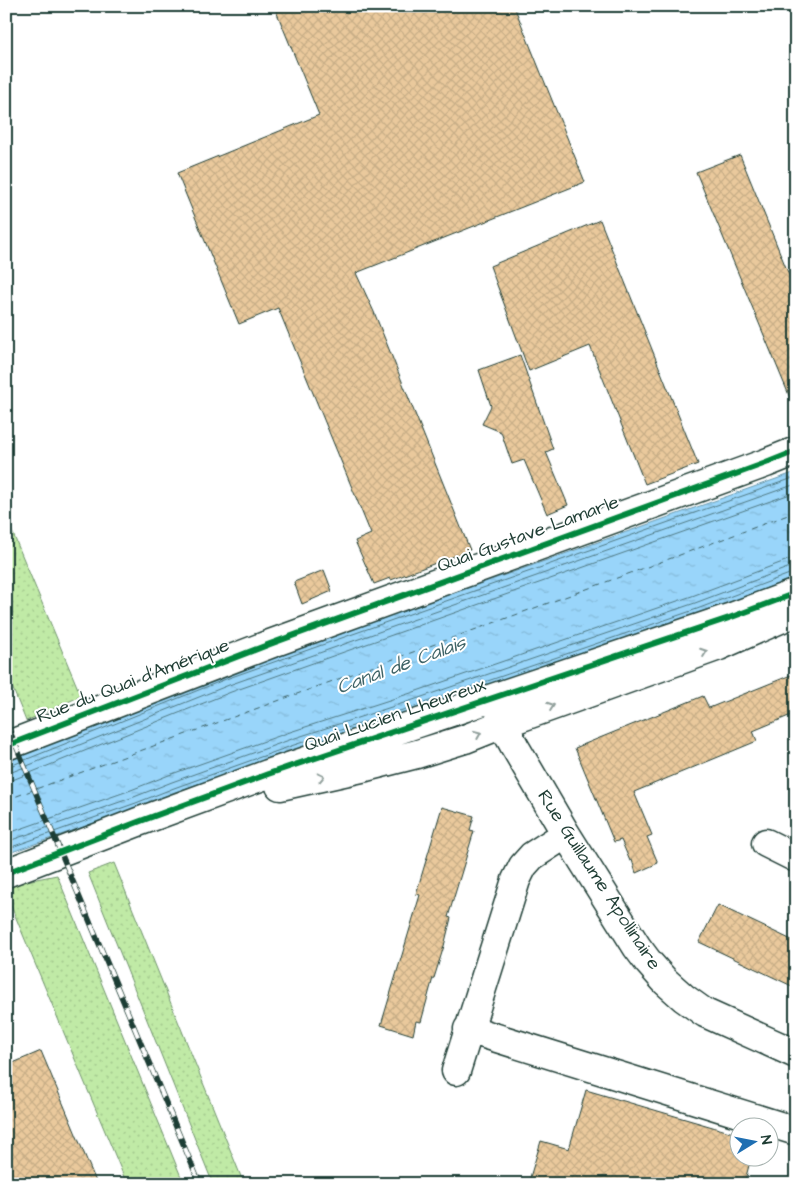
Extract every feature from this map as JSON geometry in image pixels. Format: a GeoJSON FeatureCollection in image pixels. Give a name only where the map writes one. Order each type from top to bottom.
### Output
{"type":"FeatureCollection","features":[{"type":"Feature","properties":{"kind":"street","name":"Quai Gustave Lamarle"},"geometry":{"type":"LineString","coordinates":[[270,644],[796,451]]}},
{"type":"Feature","properties":{"kind":"street","name":"Quai Lucien Lheureux"},"geometry":{"type":"LineString","coordinates":[[6,874],[138,822],[268,774],[729,618],[796,593]]}},
{"type":"Feature","properties":{"kind":"street","name":"Quai Lucien Lheureux"},"geometry":{"type":"LineString","coordinates":[[138,822],[230,797],[417,754],[719,646],[796,612]]}},
{"type":"Feature","properties":{"kind":"street","name":"Rue du Quai d'Amérique"},"geometry":{"type":"LineString","coordinates":[[6,746],[270,644]]}},
{"type":"Feature","properties":{"kind":"street","name":"Rue Guillaume Apollinaire"},"geometry":{"type":"LineString","coordinates":[[495,696],[515,747],[566,834],[649,963],[684,998],[705,1013],[796,1054]]}},
{"type":"Feature","properties":{"kind":"street"},"geometry":{"type":"LineString","coordinates":[[456,1071],[516,880],[523,866],[532,856],[566,834]]}},
{"type":"Feature","properties":{"kind":"street"},"geometry":{"type":"LineString","coordinates":[[766,843],[796,858]]}},
{"type":"Feature","properties":{"kind":"street"},"geometry":{"type":"LineString","coordinates":[[468,1030],[796,1131]]}},
{"type":"Feature","properties":{"kind":"green space"},"geometry":{"type":"Polygon","coordinates":[[[6,517],[81,696],[26,721],[6,672],[6,517]]]}},
{"type":"Feature","properties":{"kind":"green space"},"geometry":{"type":"Polygon","coordinates":[[[114,863],[244,1184],[213,1184],[88,873],[114,863]]]}},
{"type":"Feature","properties":{"kind":"green space"},"geometry":{"type":"Polygon","coordinates":[[[57,875],[184,1184],[127,1184],[6,894],[6,885],[57,875]]]}},
{"type":"Feature","properties":{"kind":"water","name":"Canal de Calais"},"geometry":{"type":"Polygon","coordinates":[[[796,472],[796,577],[699,614],[296,750],[6,854],[6,762],[225,674],[796,472]]]}},
{"type":"Feature","properties":{"kind":"building"},"geometry":{"type":"Polygon","coordinates":[[[274,6],[514,6],[585,182],[356,273],[374,312],[470,550],[391,580],[390,578],[374,584],[355,541],[371,534],[278,308],[239,324],[177,173],[319,115],[274,6]]]}},
{"type":"Feature","properties":{"kind":"building"},"geometry":{"type":"Polygon","coordinates":[[[740,155],[796,292],[796,412],[696,172],[740,155]]]}},
{"type":"Feature","properties":{"kind":"building"},"geometry":{"type":"Polygon","coordinates":[[[600,220],[698,464],[645,484],[590,346],[529,371],[490,266],[600,220]]]}},
{"type":"Feature","properties":{"kind":"building"},"geometry":{"type":"Polygon","coordinates":[[[520,355],[553,449],[546,452],[568,505],[547,514],[524,460],[512,464],[501,432],[482,424],[491,406],[479,370],[520,355]]]}},
{"type":"Feature","properties":{"kind":"building"},"geometry":{"type":"Polygon","coordinates":[[[324,570],[332,591],[302,604],[294,582],[324,570]]]}},
{"type":"Feature","properties":{"kind":"building"},"geometry":{"type":"Polygon","coordinates":[[[796,673],[796,713],[753,731],[757,741],[634,792],[652,835],[647,837],[658,863],[636,873],[632,860],[630,861],[621,840],[614,842],[575,748],[703,696],[709,708],[796,673]]]}},
{"type":"Feature","properties":{"kind":"building"},"geometry":{"type":"Polygon","coordinates":[[[442,807],[474,816],[470,830],[474,831],[448,917],[451,918],[444,946],[421,1022],[416,1021],[413,1035],[381,1025],[420,895],[416,894],[442,807]]]}},
{"type":"Feature","properties":{"kind":"building"},"geometry":{"type":"Polygon","coordinates":[[[718,905],[796,942],[796,988],[699,942],[718,905]]]}},
{"type":"Feature","properties":{"kind":"building"},"geometry":{"type":"Polygon","coordinates":[[[41,1051],[97,1184],[6,1184],[6,1066],[41,1051]]]}},
{"type":"Feature","properties":{"kind":"building"},"geometry":{"type":"Polygon","coordinates":[[[586,1090],[730,1132],[730,1168],[748,1168],[744,1184],[528,1184],[541,1141],[569,1149],[586,1090]]]}},
{"type":"Feature","properties":{"kind":"ferry route"},"geometry":{"type":"LineString","coordinates":[[6,800],[796,512]]}},
{"type":"Feature","properties":{"kind":"railway"},"geometry":{"type":"LineString","coordinates":[[6,722],[200,1184]]}},
{"type":"Feature","properties":{"kind":"cycle path"},"geometry":{"type":"LineString","coordinates":[[6,746],[270,644],[796,451]]}},
{"type":"Feature","properties":{"kind":"cycle path"},"geometry":{"type":"LineString","coordinates":[[6,873],[268,774],[729,618],[796,593]]}}]}
